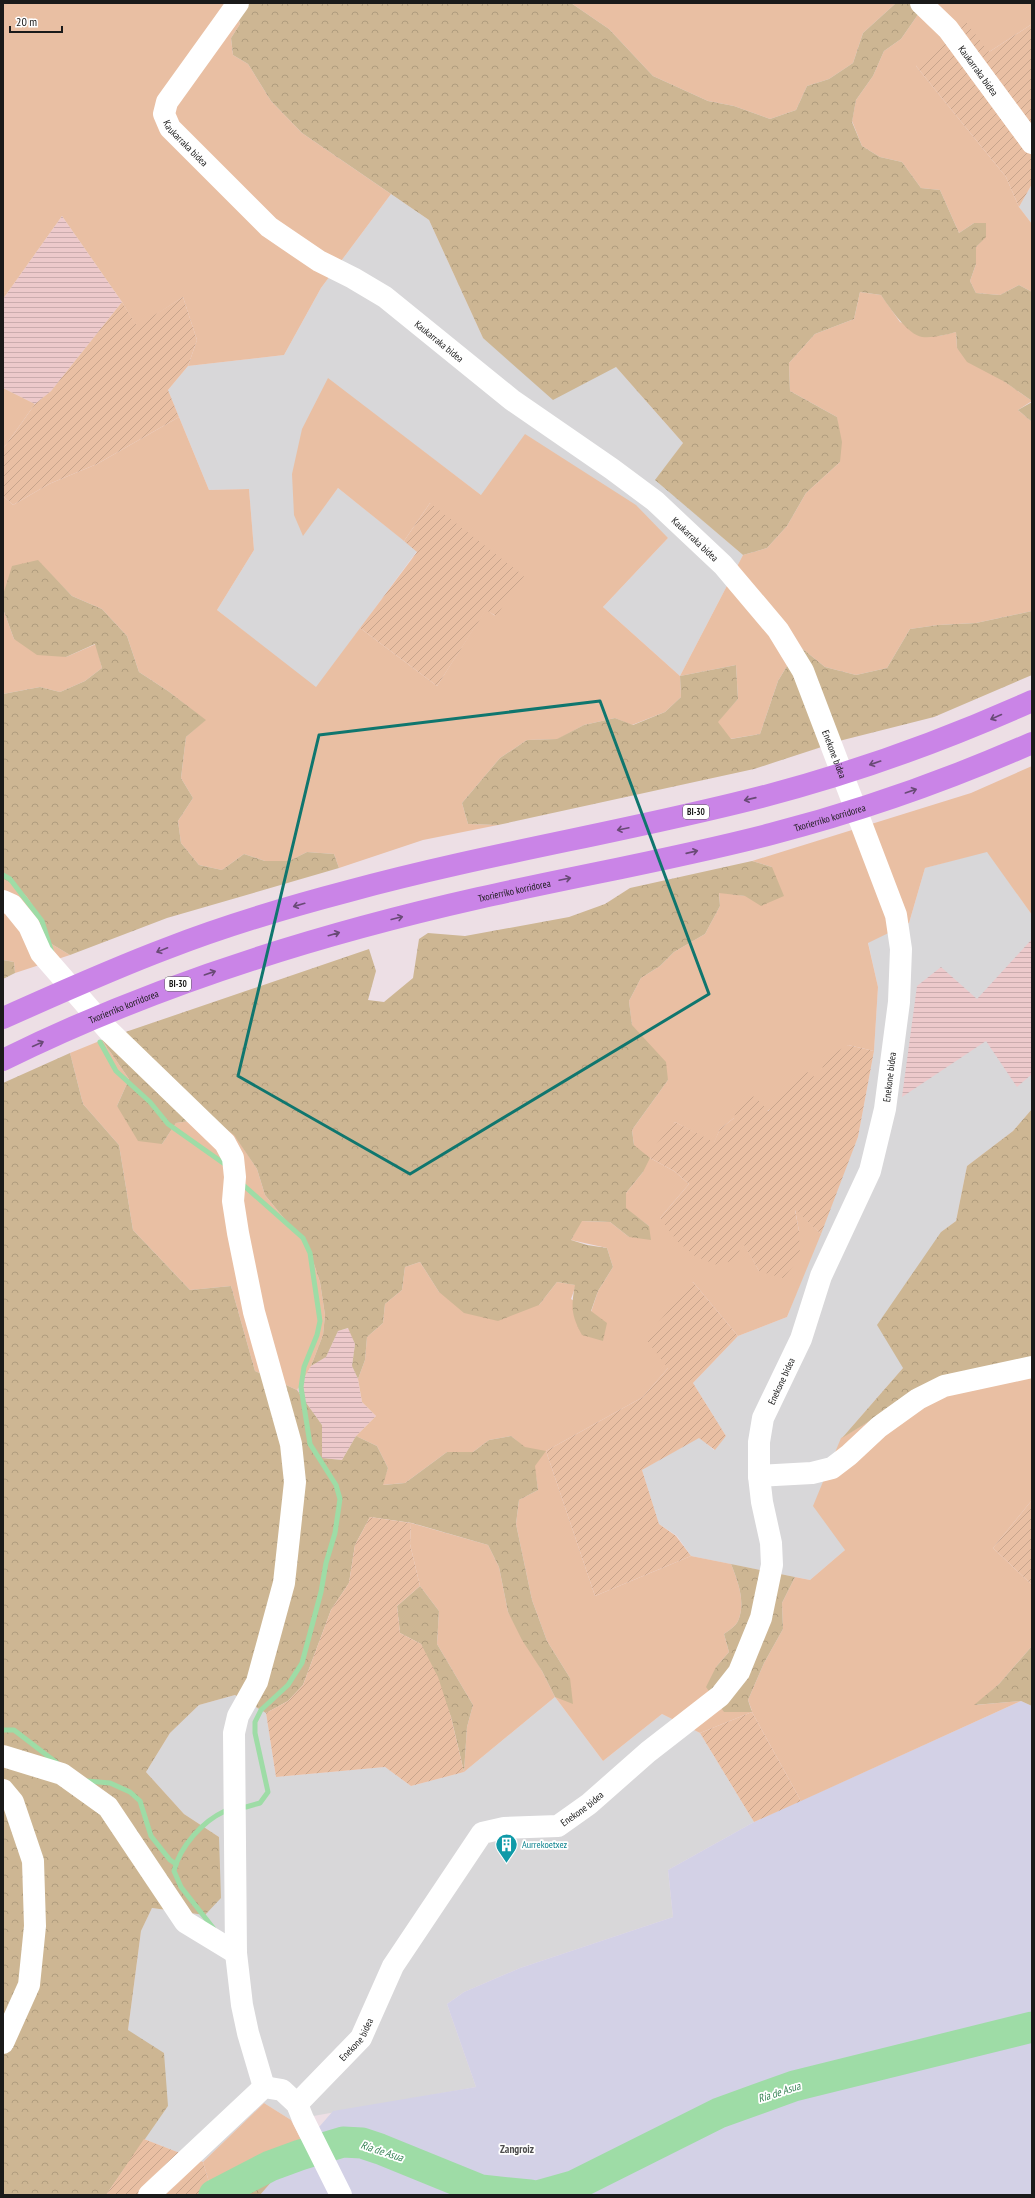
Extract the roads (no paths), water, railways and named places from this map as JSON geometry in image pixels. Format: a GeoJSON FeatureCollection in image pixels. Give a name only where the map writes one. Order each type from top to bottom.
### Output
{"type":"FeatureCollection","features":[{"type":"Feature","properties":{"kind":"highway","name":"BI-30"},"geometry":{"type":"LineString","coordinates":[[3,1018],[168,947],[260,916],[350,890],[470,861],[692,813],[798,786],[911,750],[988,721],[1032,701]]}},
{"type":"Feature","properties":{"kind":"highway","name":"Txorierriko korridorea"},"geometry":{"type":"LineString","coordinates":[[3,1060],[102,1016],[182,983],[272,952],[359,927],[478,898],[771,834],[905,793],[1032,742]]}},
{"type":"Feature","properties":{"kind":"street","name":"Kaukarraka bidea"},"geometry":{"type":"LineString","coordinates":[[238,3],[167,102],[164,114],[170,128],[269,227],[319,261],[353,278],[384,297],[512,400],[612,469],[655,501],[723,565],[778,630],[803,671]]}},
{"type":"Feature","properties":{"kind":"street","name":"Kaukarraka bidea"},"geometry":{"type":"LineString","coordinates":[[921,3],[948,29],[1032,143]]}},
{"type":"Feature","properties":{"kind":"street","name":"Enekone bidea"},"geometry":{"type":"LineString","coordinates":[[300,2111],[361,2038],[393,1966],[482,1833],[504,1828],[558,1826],[589,1804],[648,1752],[720,1696],[739,1672],[761,1618],[772,1566],[771,1543],[762,1502],[759,1476],[759,1442],[763,1418],[801,1339],[821,1276],[870,1171],[885,1108],[899,1002],[901,949],[896,915],[803,671]]}},
{"type":"Feature","properties":{"kind":"street"},"geometry":{"type":"LineString","coordinates":[[3,901],[12,905],[29,926],[41,953],[108,1030],[225,1143],[234,1158],[235,1177],[233,1201],[238,1233],[254,1312],[291,1444],[295,1482],[284,1583],[257,1682],[238,1716],[234,1733],[236,1953],[242,2005],[248,2033],[264,2086]]}},
{"type":"Feature","properties":{"kind":"street"},"geometry":{"type":"LineString","coordinates":[[759,1476],[812,1473],[832,1468],[849,1455],[879,1427],[918,1399],[944,1386],[1032,1367]]}},
{"type":"Feature","properties":{"kind":"street"},"geometry":{"type":"LineString","coordinates":[[3,1756],[62,1774],[108,1807],[185,1922],[236,1953]]}},
{"type":"Feature","properties":{"kind":"street"},"geometry":{"type":"LineString","coordinates":[[3,1790],[12,1802],[33,1861],[35,1926],[29,1985],[3,2043]]}},
{"type":"Feature","properties":{"kind":"street"},"geometry":{"type":"LineString","coordinates":[[264,2086],[282,2090],[300,2111],[341,2195]]}},
{"type":"Feature","properties":{"kind":"street"},"geometry":{"type":"LineString","coordinates":[[149,2195],[264,2086]]}},
{"type":"Feature","properties":{"kind":"waterway"},"geometry":{"type":"LineString","coordinates":[[3,875],[10,879],[42,921],[52,953]]}},
{"type":"Feature","properties":{"kind":"waterway"},"geometry":{"type":"LineString","coordinates":[[100,1042],[116,1071],[150,1102],[168,1124],[226,1165]]}},
{"type":"Feature","properties":{"kind":"waterway"},"geometry":{"type":"LineString","coordinates":[[241,1183],[303,1238],[310,1253],[320,1321],[317,1335],[304,1367],[301,1387],[310,1444],[336,1485],[340,1499],[335,1533],[326,1563],[321,1592],[302,1663],[288,1685],[261,1710],[255,1722],[255,1733],[268,1792],[260,1803],[246,1807]]}},
{"type":"Feature","properties":{"kind":"waterway"},"geometry":{"type":"LineString","coordinates":[[3,1730],[14,1730],[57,1763]]}},
{"type":"Feature","properties":{"kind":"waterway"},"geometry":{"type":"LineString","coordinates":[[87,1781],[110,1783],[130,1792],[140,1801],[151,1836],[170,1860],[176,1864]]}},
{"type":"Feature","properties":{"kind":"waterway"},"geometry":{"type":"LineString","coordinates":[[214,1929],[181,1887],[174,1871],[181,1852],[194,1835],[209,1821],[225,1811]]}},
{"type":"Feature","properties":{"kind":"waterway","name":"Ría de Asua"},"geometry":{"type":"LineString","coordinates":[[541,2195],[573,2186],[719,2113],[794,2086],[1032,2027]]}},
{"type":"Feature","properties":{"kind":"waterway","name":"Ría de Asua"},"geometry":{"type":"LineString","coordinates":[[214,2195],[270,2166],[343,2142],[362,2143],[380,2149],[481,2190],[530,2195]]}},
{"type":"Feature","properties":{"kind":"place","name":"Aurrekoetxez"},"geometry":{"type":"Point","coordinates":[507,1864]}},
{"type":"Feature","properties":{"kind":"district","name":"Zangroiz"},"geometry":{"type":"Point","coordinates":[517,2149]}}]}
